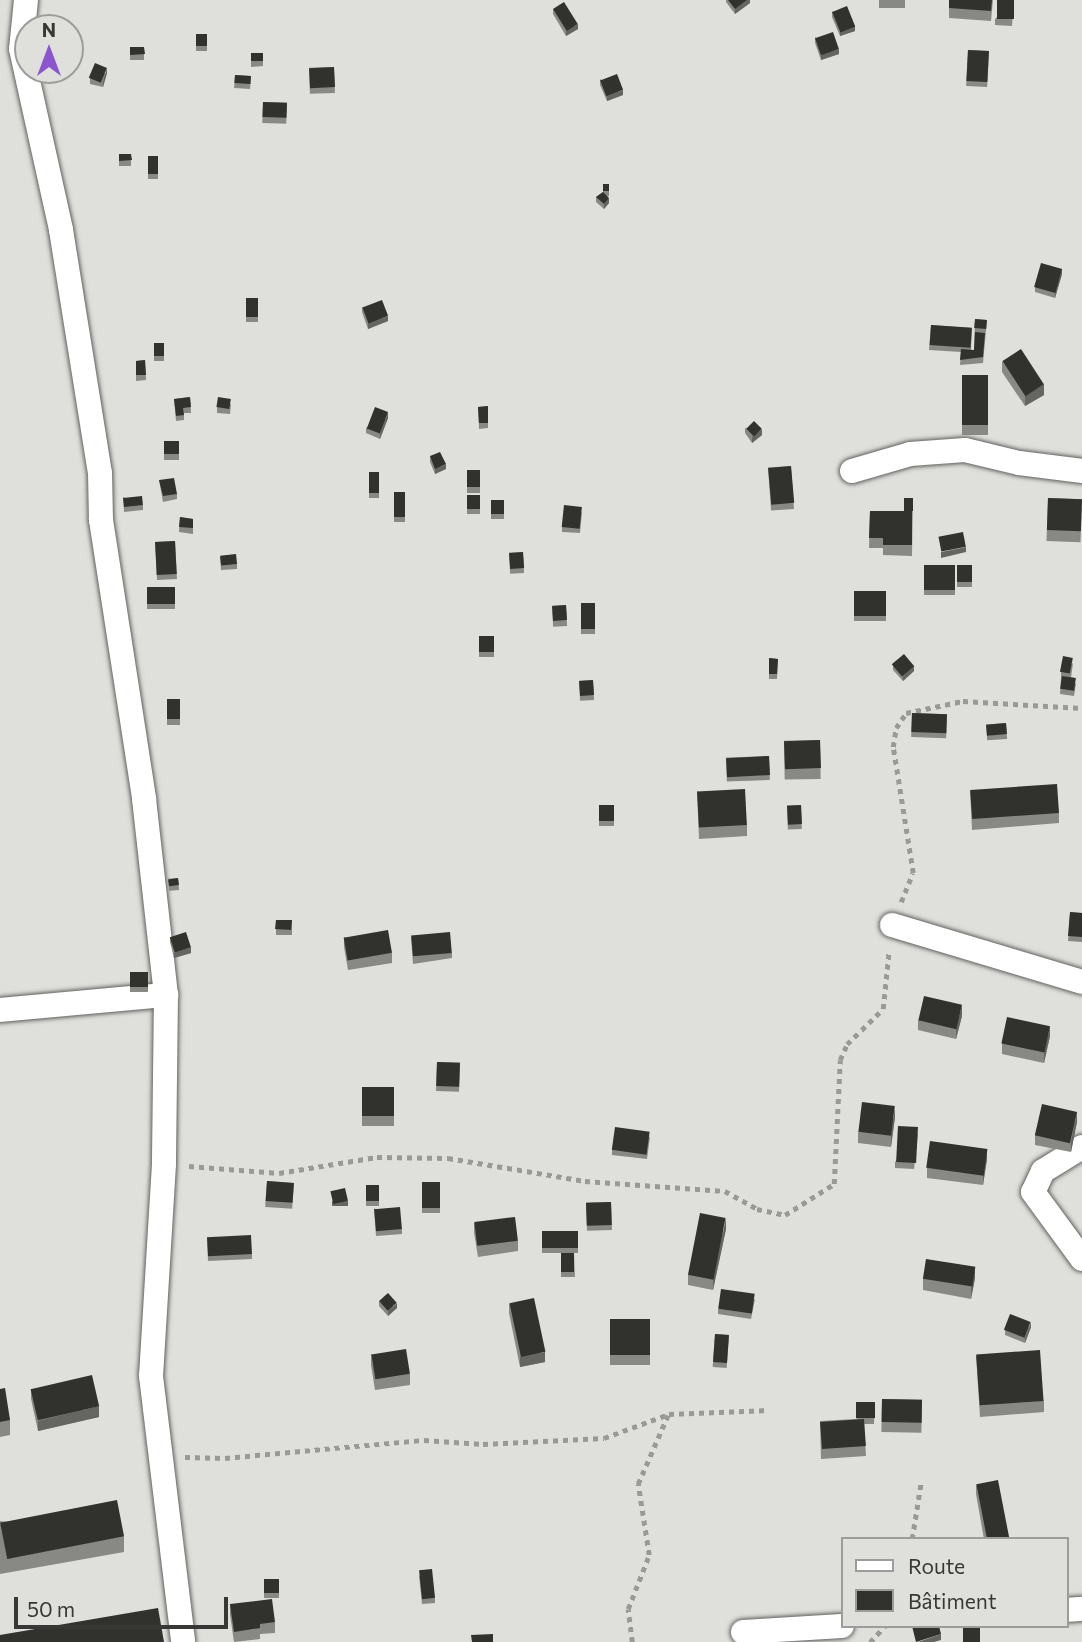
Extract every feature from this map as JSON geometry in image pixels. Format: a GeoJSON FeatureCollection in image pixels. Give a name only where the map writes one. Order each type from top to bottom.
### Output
{"type":"FeatureCollection","features":[{"type":"Feature","properties":{"kind":"street"},"geometry":{"type":"LineString","coordinates":[[26,0],[21,49],[61,230],[100,473],[101,520],[144,799],[166,995],[164,1164],[151,1376],[183,1642]]}},
{"type":"Feature","properties":{"kind":"street"},"geometry":{"type":"LineString","coordinates":[[852,471],[910,454],[965,450],[1019,463],[1082,471]]}},
{"type":"Feature","properties":{"kind":"street"},"geometry":{"type":"LineString","coordinates":[[892,925],[1082,982]]}},
{"type":"Feature","properties":{"kind":"street"},"geometry":{"type":"LineString","coordinates":[[0,1010],[166,995]]}},
{"type":"Feature","properties":{"kind":"street"},"geometry":{"type":"LineString","coordinates":[[1082,1147],[1043,1171],[1033,1192],[1082,1259]]}},
{"type":"Feature","properties":{"kind":"street"},"geometry":{"type":"LineString","coordinates":[[743,1632],[841,1626]]}},
{"type":"Feature","properties":{"kind":"path"},"geometry":{"type":"LineString","coordinates":[[164,1164],[279,1173],[377,1157],[448,1158],[585,1181],[725,1191],[757,1209],[785,1215],[804,1207]]}},
{"type":"Feature","properties":{"kind":"path"},"geometry":{"type":"LineString","coordinates":[[160,1456],[225,1458],[345,1445],[604,1438],[669,1415],[767,1410]]}},
{"type":"Feature","properties":{"kind":"path"},"geometry":{"type":"LineString","coordinates":[[632,1642],[628,1609],[649,1555],[638,1484],[669,1415]]}},
{"type":"Feature","properties":{"kind":"path"},"geometry":{"type":"LineString","coordinates":[[912,1537],[921,1482]]}},
{"type":"Feature","properties":{"kind":"path"},"geometry":{"type":"LineString","coordinates":[[870,1642],[883,1628]]}},
{"type":"Feature","properties":{"kind":"building"},"geometry":{"type":"Polygon","coordinates":[[[728,0],[747,0],[735,9],[728,0]]]}},
{"type":"Feature","properties":{"kind":"building"},"geometry":{"type":"Polygon","coordinates":[[[949,0],[992,0],[991,11],[949,8],[949,0]]]}},
{"type":"Feature","properties":{"kind":"building"},"geometry":{"type":"Polygon","coordinates":[[[997,0],[1014,0],[1014,19],[997,19],[997,0]]]}},
{"type":"Feature","properties":{"kind":"building"},"geometry":{"type":"Polygon","coordinates":[[[564,2],[578,24],[567,31],[553,9],[564,2]]]}},
{"type":"Feature","properties":{"kind":"building"},"geometry":{"type":"Polygon","coordinates":[[[847,6],[855,26],[840,32],[832,12],[847,6]]]}},
{"type":"Feature","properties":{"kind":"building"},"geometry":{"type":"Polygon","coordinates":[[[833,32],[839,49],[821,55],[815,38],[833,32]]]}},
{"type":"Feature","properties":{"kind":"building"},"geometry":{"type":"Polygon","coordinates":[[[196,34],[207,34],[207,46],[196,46],[196,34]]]}},
{"type":"Feature","properties":{"kind":"building"},"geometry":{"type":"Polygon","coordinates":[[[130,47],[144,47],[145,54],[130,55],[130,47]]]}},
{"type":"Feature","properties":{"kind":"building"},"geometry":{"type":"Polygon","coordinates":[[[968,50],[989,51],[987,82],[966,81],[968,50]]]}},
{"type":"Feature","properties":{"kind":"building"},"geometry":{"type":"Polygon","coordinates":[[[251,53],[263,53],[263,61],[251,61],[251,53]]]}},
{"type":"Feature","properties":{"kind":"building"},"geometry":{"type":"Polygon","coordinates":[[[95,63],[107,68],[101,83],[89,78],[95,63]]]}},
{"type":"Feature","properties":{"kind":"building"},"geometry":{"type":"Polygon","coordinates":[[[334,67],[335,87],[310,88],[309,68],[334,67]]]}},
{"type":"Feature","properties":{"kind":"building"},"geometry":{"type":"Polygon","coordinates":[[[617,74],[623,90],[606,96],[600,80],[617,74]]]}},
{"type":"Feature","properties":{"kind":"building"},"geometry":{"type":"Polygon","coordinates":[[[235,75],[251,76],[250,84],[234,83],[235,75]]]}},
{"type":"Feature","properties":{"kind":"building"},"geometry":{"type":"Polygon","coordinates":[[[263,102],[287,103],[286,118],[262,117],[263,102]]]}},
{"type":"Feature","properties":{"kind":"building"},"geometry":{"type":"Polygon","coordinates":[[[119,154],[131,154],[132,160],[119,161],[119,154]]]}},
{"type":"Feature","properties":{"kind":"building"},"geometry":{"type":"Polygon","coordinates":[[[148,156],[158,156],[158,174],[148,174],[148,156]]]}},
{"type":"Feature","properties":{"kind":"building"},"geometry":{"type":"Polygon","coordinates":[[[603,184],[609,184],[609,191],[603,191],[603,184]]]}},
{"type":"Feature","properties":{"kind":"building"},"geometry":{"type":"Polygon","coordinates":[[[603,192],[609,198],[604,204],[596,197],[603,192]]]}},
{"type":"Feature","properties":{"kind":"building"},"geometry":{"type":"Polygon","coordinates":[[[1041,263],[1062,269],[1055,293],[1034,287],[1041,263]]]}},
{"type":"Feature","properties":{"kind":"building"},"geometry":{"type":"Polygon","coordinates":[[[246,298],[258,298],[258,317],[246,317],[246,298]]]}},
{"type":"Feature","properties":{"kind":"building"},"geometry":{"type":"Polygon","coordinates":[[[382,300],[388,316],[368,323],[362,308],[382,300]]]}},
{"type":"Feature","properties":{"kind":"building"},"geometry":{"type":"Polygon","coordinates":[[[975,319],[987,320],[986,329],[974,328],[975,319]]]}},
{"type":"Feature","properties":{"kind":"building"},"geometry":{"type":"Polygon","coordinates":[[[931,325],[972,328],[971,348],[930,345],[931,325]]]}},
{"type":"Feature","properties":{"kind":"building"},"geometry":{"type":"Polygon","coordinates":[[[975,332],[985,333],[983,357],[960,360],[961,349],[974,350],[975,332]]]}},
{"type":"Feature","properties":{"kind":"building"},"geometry":{"type":"Polygon","coordinates":[[[154,343],[164,343],[164,356],[154,356],[154,343]]]}},
{"type":"Feature","properties":{"kind":"building"},"geometry":{"type":"Polygon","coordinates":[[[1021,349],[1044,384],[1025,396],[1003,361],[1021,349]]]}},
{"type":"Feature","properties":{"kind":"building"},"geometry":{"type":"Polygon","coordinates":[[[145,360],[146,375],[136,375],[136,361],[145,360]]]}},
{"type":"Feature","properties":{"kind":"building"},"geometry":{"type":"Polygon","coordinates":[[[962,375],[988,375],[988,425],[962,425],[962,375]]]}},
{"type":"Feature","properties":{"kind":"building"},"geometry":{"type":"Polygon","coordinates":[[[190,397],[191,407],[183,408],[184,415],[176,416],[174,399],[190,397]]]}},
{"type":"Feature","properties":{"kind":"building"},"geometry":{"type":"Polygon","coordinates":[[[218,397],[231,399],[229,409],[216,407],[218,397]]]}},
{"type":"Feature","properties":{"kind":"building"},"geometry":{"type":"Polygon","coordinates":[[[488,406],[488,423],[479,423],[478,407],[488,406]]]}},
{"type":"Feature","properties":{"kind":"building"},"geometry":{"type":"Polygon","coordinates":[[[375,407],[388,412],[380,433],[367,428],[375,407]]]}},
{"type":"Feature","properties":{"kind":"building"},"geometry":{"type":"Polygon","coordinates":[[[754,421],[762,429],[754,437],[746,429],[754,421]]]}},
{"type":"Feature","properties":{"kind":"building"},"geometry":{"type":"Polygon","coordinates":[[[164,441],[179,441],[179,454],[164,454],[164,441]]]}},
{"type":"Feature","properties":{"kind":"building"},"geometry":{"type":"Polygon","coordinates":[[[440,452],[446,464],[435,469],[430,456],[440,452]]]}},
{"type":"Feature","properties":{"kind":"building"},"geometry":{"type":"Polygon","coordinates":[[[791,466],[794,503],[771,505],[768,468],[791,466]]]}},
{"type":"Feature","properties":{"kind":"building"},"geometry":{"type":"Polygon","coordinates":[[[467,470],[480,470],[480,487],[467,487],[467,470]]]}},
{"type":"Feature","properties":{"kind":"building"},"geometry":{"type":"Polygon","coordinates":[[[369,472],[379,472],[379,493],[369,493],[369,472]]]}},
{"type":"Feature","properties":{"kind":"building"},"geometry":{"type":"Polygon","coordinates":[[[174,478],[177,494],[163,496],[159,480],[174,478]]]}},
{"type":"Feature","properties":{"kind":"building"},"geometry":{"type":"Polygon","coordinates":[[[394,492],[405,492],[405,517],[394,517],[394,492]]]}},
{"type":"Feature","properties":{"kind":"building"},"geometry":{"type":"Polygon","coordinates":[[[467,495],[480,495],[480,509],[467,509],[467,495]]]}},
{"type":"Feature","properties":{"kind":"building"},"geometry":{"type":"Polygon","coordinates":[[[142,496],[143,505],[124,507],[123,498],[142,496]]]}},
{"type":"Feature","properties":{"kind":"building"},"geometry":{"type":"Polygon","coordinates":[[[904,498],[913,498],[913,511],[904,511],[904,498]]]}},
{"type":"Feature","properties":{"kind":"building"},"geometry":{"type":"Polygon","coordinates":[[[1048,498],[1082,499],[1081,531],[1047,530],[1048,498]]]}},
{"type":"Feature","properties":{"kind":"building"},"geometry":{"type":"Polygon","coordinates":[[[491,500],[504,500],[504,514],[491,514],[491,500]]]}},
{"type":"Feature","properties":{"kind":"building"},"geometry":{"type":"Polygon","coordinates":[[[564,505],[582,507],[580,529],[562,527],[564,505]]]}},
{"type":"Feature","properties":{"kind":"building"},"geometry":{"type":"Polygon","coordinates":[[[870,511],[912,511],[912,545],[883,545],[883,538],[869,538],[870,511]]]}},
{"type":"Feature","properties":{"kind":"building"},"geometry":{"type":"Polygon","coordinates":[[[180,517],[193,519],[193,528],[179,527],[180,517]]]}},
{"type":"Feature","properties":{"kind":"building"},"geometry":{"type":"Polygon","coordinates":[[[963,532],[966,547],[941,551],[938,537],[963,532]]]}},
{"type":"Feature","properties":{"kind":"building"},"geometry":{"type":"Polygon","coordinates":[[[175,541],[177,574],[157,575],[155,542],[175,541]]]}},
{"type":"Feature","properties":{"kind":"building"},"geometry":{"type":"Polygon","coordinates":[[[523,552],[524,568],[510,569],[509,553],[523,552]]]}},
{"type":"Feature","properties":{"kind":"building"},"geometry":{"type":"Polygon","coordinates":[[[236,554],[237,564],[221,566],[220,556],[236,554]]]}},
{"type":"Feature","properties":{"kind":"building"},"geometry":{"type":"Polygon","coordinates":[[[924,565],[955,565],[955,590],[924,590],[924,565]]]}},
{"type":"Feature","properties":{"kind":"building"},"geometry":{"type":"Polygon","coordinates":[[[957,565],[972,565],[972,582],[957,582],[957,565]]]}},
{"type":"Feature","properties":{"kind":"building"},"geometry":{"type":"Polygon","coordinates":[[[147,587],[175,587],[175,604],[147,604],[147,587]]]}},
{"type":"Feature","properties":{"kind":"building"},"geometry":{"type":"Polygon","coordinates":[[[854,591],[886,591],[886,616],[854,616],[854,591]]]}},
{"type":"Feature","properties":{"kind":"building"},"geometry":{"type":"Polygon","coordinates":[[[581,603],[595,603],[595,629],[581,629],[581,603]]]}},
{"type":"Feature","properties":{"kind":"building"},"geometry":{"type":"Polygon","coordinates":[[[566,605],[567,620],[553,621],[552,606],[566,605]]]}},
{"type":"Feature","properties":{"kind":"building"},"geometry":{"type":"Polygon","coordinates":[[[479,636],[494,636],[494,652],[479,652],[479,636]]]}},
{"type":"Feature","properties":{"kind":"building"},"geometry":{"type":"Polygon","coordinates":[[[904,654],[914,666],[902,677],[892,664],[904,654]]]}},
{"type":"Feature","properties":{"kind":"building"},"geometry":{"type":"Polygon","coordinates":[[[1063,656],[1073,658],[1070,674],[1060,672],[1063,656]]]}},
{"type":"Feature","properties":{"kind":"building"},"geometry":{"type":"Polygon","coordinates":[[[769,658],[778,659],[777,674],[769,674],[769,658]]]}},
{"type":"Feature","properties":{"kind":"building"},"geometry":{"type":"Polygon","coordinates":[[[1062,676],[1076,678],[1074,691],[1060,689],[1062,676]]]}},
{"type":"Feature","properties":{"kind":"building"},"geometry":{"type":"Polygon","coordinates":[[[593,680],[594,695],[580,696],[579,681],[593,680]]]}},
{"type":"Feature","properties":{"kind":"building"},"geometry":{"type":"Polygon","coordinates":[[[167,699],[180,699],[180,719],[167,719],[167,699]]]}},
{"type":"Feature","properties":{"kind":"building"},"geometry":{"type":"Polygon","coordinates":[[[912,713],[947,714],[946,733],[911,732],[912,713]]]}},
{"type":"Feature","properties":{"kind":"building"},"geometry":{"type":"Polygon","coordinates":[[[1006,723],[1007,734],[987,736],[986,725],[1006,723]]]}},
{"type":"Feature","properties":{"kind":"building"},"geometry":{"type":"Polygon","coordinates":[[[820,740],[821,768],[785,769],[784,741],[820,740]]]}},
{"type":"Feature","properties":{"kind":"building"},"geometry":{"type":"Polygon","coordinates":[[[769,756],[770,775],[727,777],[726,758],[769,756]]]}},
{"type":"Feature","properties":{"kind":"building"},"geometry":{"type":"Polygon","coordinates":[[[1057,784],[1059,813],[972,819],[970,790],[1057,784]]]}},
{"type":"Feature","properties":{"kind":"building"},"geometry":{"type":"Polygon","coordinates":[[[745,789],[747,825],[699,827],[697,792],[745,789]]]}},
{"type":"Feature","properties":{"kind":"building"},"geometry":{"type":"Polygon","coordinates":[[[599,805],[614,805],[614,821],[599,821],[599,805]]]}},
{"type":"Feature","properties":{"kind":"building"},"geometry":{"type":"Polygon","coordinates":[[[801,805],[802,824],[788,825],[787,806],[801,805]]]}},
{"type":"Feature","properties":{"kind":"building"},"geometry":{"type":"Polygon","coordinates":[[[178,878],[179,885],[169,886],[168,879],[178,878]]]}},
{"type":"Feature","properties":{"kind":"building"},"geometry":{"type":"Polygon","coordinates":[[[1070,912],[1082,913],[1082,937],[1068,936],[1070,912]]]}},
{"type":"Feature","properties":{"kind":"building"},"geometry":{"type":"Polygon","coordinates":[[[276,920],[292,920],[291,930],[275,929],[276,920]]]}},
{"type":"Feature","properties":{"kind":"building"},"geometry":{"type":"Polygon","coordinates":[[[388,930],[392,953],[348,960],[344,938],[388,930]]]}},
{"type":"Feature","properties":{"kind":"building"},"geometry":{"type":"Polygon","coordinates":[[[186,932],[191,947],[175,952],[170,937],[186,932]]]}},
{"type":"Feature","properties":{"kind":"building"},"geometry":{"type":"Polygon","coordinates":[[[450,932],[452,953],[413,956],[411,935],[450,932]]]}},
{"type":"Feature","properties":{"kind":"building"},"geometry":{"type":"Polygon","coordinates":[[[130,972],[148,972],[148,987],[130,987],[130,972]]]}},
{"type":"Feature","properties":{"kind":"building"},"geometry":{"type":"Polygon","coordinates":[[[924,996],[962,1005],[956,1029],[918,1020],[924,996]]]}},
{"type":"Feature","properties":{"kind":"building"},"geometry":{"type":"Polygon","coordinates":[[[1007,1017],[1050,1026],[1044,1053],[1001,1043],[1007,1017]]]}},
{"type":"Feature","properties":{"kind":"building"},"geometry":{"type":"Polygon","coordinates":[[[437,1062],[460,1063],[459,1087],[436,1086],[437,1062]]]}},
{"type":"Feature","properties":{"kind":"building"},"geometry":{"type":"Polygon","coordinates":[[[362,1087],[394,1087],[394,1116],[362,1116],[362,1087]]]}},
{"type":"Feature","properties":{"kind":"building"},"geometry":{"type":"Polygon","coordinates":[[[862,1102],[895,1106],[891,1136],[858,1132],[862,1102]]]}},
{"type":"Feature","properties":{"kind":"building"},"geometry":{"type":"Polygon","coordinates":[[[1042,1104],[1077,1112],[1070,1143],[1035,1135],[1042,1104]]]}},
{"type":"Feature","properties":{"kind":"building"},"geometry":{"type":"Polygon","coordinates":[[[898,1126],[918,1127],[916,1163],[896,1162],[898,1126]]]}},
{"type":"Feature","properties":{"kind":"building"},"geometry":{"type":"Polygon","coordinates":[[[615,1127],[650,1132],[646,1155],[612,1150],[615,1127]]]}},
{"type":"Feature","properties":{"kind":"building"},"geometry":{"type":"Polygon","coordinates":[[[930,1141],[987,1149],[984,1176],[926,1168],[930,1141]]]}},
{"type":"Feature","properties":{"kind":"building"},"geometry":{"type":"Polygon","coordinates":[[[267,1181],[294,1183],[293,1203],[266,1201],[267,1181]]]}},
{"type":"Feature","properties":{"kind":"building"},"geometry":{"type":"Polygon","coordinates":[[[422,1182],[440,1182],[440,1208],[422,1208],[422,1182]]]}},
{"type":"Feature","properties":{"kind":"building"},"geometry":{"type":"Polygon","coordinates":[[[366,1185],[379,1185],[379,1201],[366,1201],[366,1185]]]}},
{"type":"Feature","properties":{"kind":"building"},"geometry":{"type":"Polygon","coordinates":[[[345,1188],[348,1201],[333,1204],[330,1191],[345,1188]]]}},
{"type":"Feature","properties":{"kind":"building"},"geometry":{"type":"Polygon","coordinates":[[[611,1202],[612,1225],[587,1226],[586,1203],[611,1202]]]}},
{"type":"Feature","properties":{"kind":"building"},"geometry":{"type":"Polygon","coordinates":[[[400,1207],[402,1229],[376,1231],[374,1209],[400,1207]]]}},
{"type":"Feature","properties":{"kind":"building"},"geometry":{"type":"Polygon","coordinates":[[[700,1213],[726,1218],[714,1280],[688,1275],[700,1213]]]}},
{"type":"Feature","properties":{"kind":"building"},"geometry":{"type":"Polygon","coordinates":[[[515,1217],[518,1241],[477,1246],[474,1222],[515,1217]]]}},
{"type":"Feature","properties":{"kind":"building"},"geometry":{"type":"Polygon","coordinates":[[[542,1231],[578,1231],[578,1248],[542,1248],[542,1231]]]}},
{"type":"Feature","properties":{"kind":"building"},"geometry":{"type":"Polygon","coordinates":[[[251,1235],[252,1254],[208,1256],[207,1237],[251,1235]]]}},
{"type":"Feature","properties":{"kind":"building"},"geometry":{"type":"Polygon","coordinates":[[[561,1253],[574,1253],[574,1272],[561,1272],[561,1253]]]}},
{"type":"Feature","properties":{"kind":"building"},"geometry":{"type":"Polygon","coordinates":[[[926,1259],[975,1267],[972,1287],[923,1279],[926,1259]]]}},
{"type":"Feature","properties":{"kind":"building"},"geometry":{"type":"Polygon","coordinates":[[[721,1289],[755,1294],[752,1314],[718,1309],[721,1289]]]}},
{"type":"Feature","properties":{"kind":"building"},"geometry":{"type":"Polygon","coordinates":[[[388,1293],[397,1303],[388,1311],[379,1301],[388,1293]]]}},
{"type":"Feature","properties":{"kind":"building"},"geometry":{"type":"Polygon","coordinates":[[[534,1298],[545,1352],[521,1357],[510,1303],[534,1298]]]}},
{"type":"Feature","properties":{"kind":"building"},"geometry":{"type":"Polygon","coordinates":[[[1010,1314],[1031,1322],[1024,1338],[1004,1330],[1010,1314]]]}},
{"type":"Feature","properties":{"kind":"building"},"geometry":{"type":"Polygon","coordinates":[[[610,1319],[650,1319],[650,1355],[610,1355],[610,1319]]]}},
{"type":"Feature","properties":{"kind":"building"},"geometry":{"type":"Polygon","coordinates":[[[715,1334],[729,1335],[727,1363],[713,1362],[715,1334]]]}},
{"type":"Feature","properties":{"kind":"building"},"geometry":{"type":"Polygon","coordinates":[[[406,1349],[410,1374],[375,1379],[371,1354],[406,1349]]]}},
{"type":"Feature","properties":{"kind":"building"},"geometry":{"type":"Polygon","coordinates":[[[1040,1350],[1044,1401],[980,1405],[976,1354],[1040,1350]]]}},
{"type":"Feature","properties":{"kind":"building"},"geometry":{"type":"Polygon","coordinates":[[[92,1375],[99,1406],[38,1420],[31,1389],[92,1375]]]}},
{"type":"Feature","properties":{"kind":"building"},"geometry":{"type":"Polygon","coordinates":[[[5,1388],[10,1420],[0,1422],[0,1389],[5,1388]]]}},
{"type":"Feature","properties":{"kind":"building"},"geometry":{"type":"Polygon","coordinates":[[[882,1399],[922,1400],[922,1423],[882,1422],[882,1399]]]}},
{"type":"Feature","properties":{"kind":"building"},"geometry":{"type":"Polygon","coordinates":[[[856,1402],[875,1402],[875,1418],[856,1418],[856,1402]]]}},
{"type":"Feature","properties":{"kind":"building"},"geometry":{"type":"Polygon","coordinates":[[[864,1419],[866,1446],[822,1449],[820,1422],[864,1419]]]}},
{"type":"Feature","properties":{"kind":"building"},"geometry":{"type":"Polygon","coordinates":[[[998,1480],[1009,1537],[987,1537],[976,1484],[998,1480]]]}},
{"type":"Feature","properties":{"kind":"building"},"geometry":{"type":"Polygon","coordinates":[[[117,1500],[124,1536],[7,1559],[0,1523],[117,1500]]]}},
{"type":"Feature","properties":{"kind":"building"},"geometry":{"type":"Polygon","coordinates":[[[432,1569],[435,1598],[422,1599],[419,1570],[432,1569]]]}},
{"type":"Feature","properties":{"kind":"building"},"geometry":{"type":"Polygon","coordinates":[[[264,1579],[279,1579],[279,1593],[264,1593],[264,1579]]]}},
{"type":"Feature","properties":{"kind":"building"},"geometry":{"type":"Polygon","coordinates":[[[272,1599],[275,1622],[260,1624],[260,1628],[234,1632],[230,1604],[272,1599]]]}},
{"type":"Feature","properties":{"kind":"building"},"geometry":{"type":"Polygon","coordinates":[[[158,1608],[164,1642],[0,1642],[0,1635],[158,1608]]]}},
{"type":"Feature","properties":{"kind":"building"},"geometry":{"type":"Polygon","coordinates":[[[912,1628],[940,1628],[941,1634],[916,1642],[912,1628]]]}},
{"type":"Feature","properties":{"kind":"building"},"geometry":{"type":"Polygon","coordinates":[[[963,1628],[980,1628],[980,1642],[963,1642],[963,1628]]]}},
{"type":"Feature","properties":{"kind":"building"},"geometry":{"type":"Polygon","coordinates":[[[493,1634],[493,1642],[472,1642],[471,1635],[493,1634]]]}}]}
